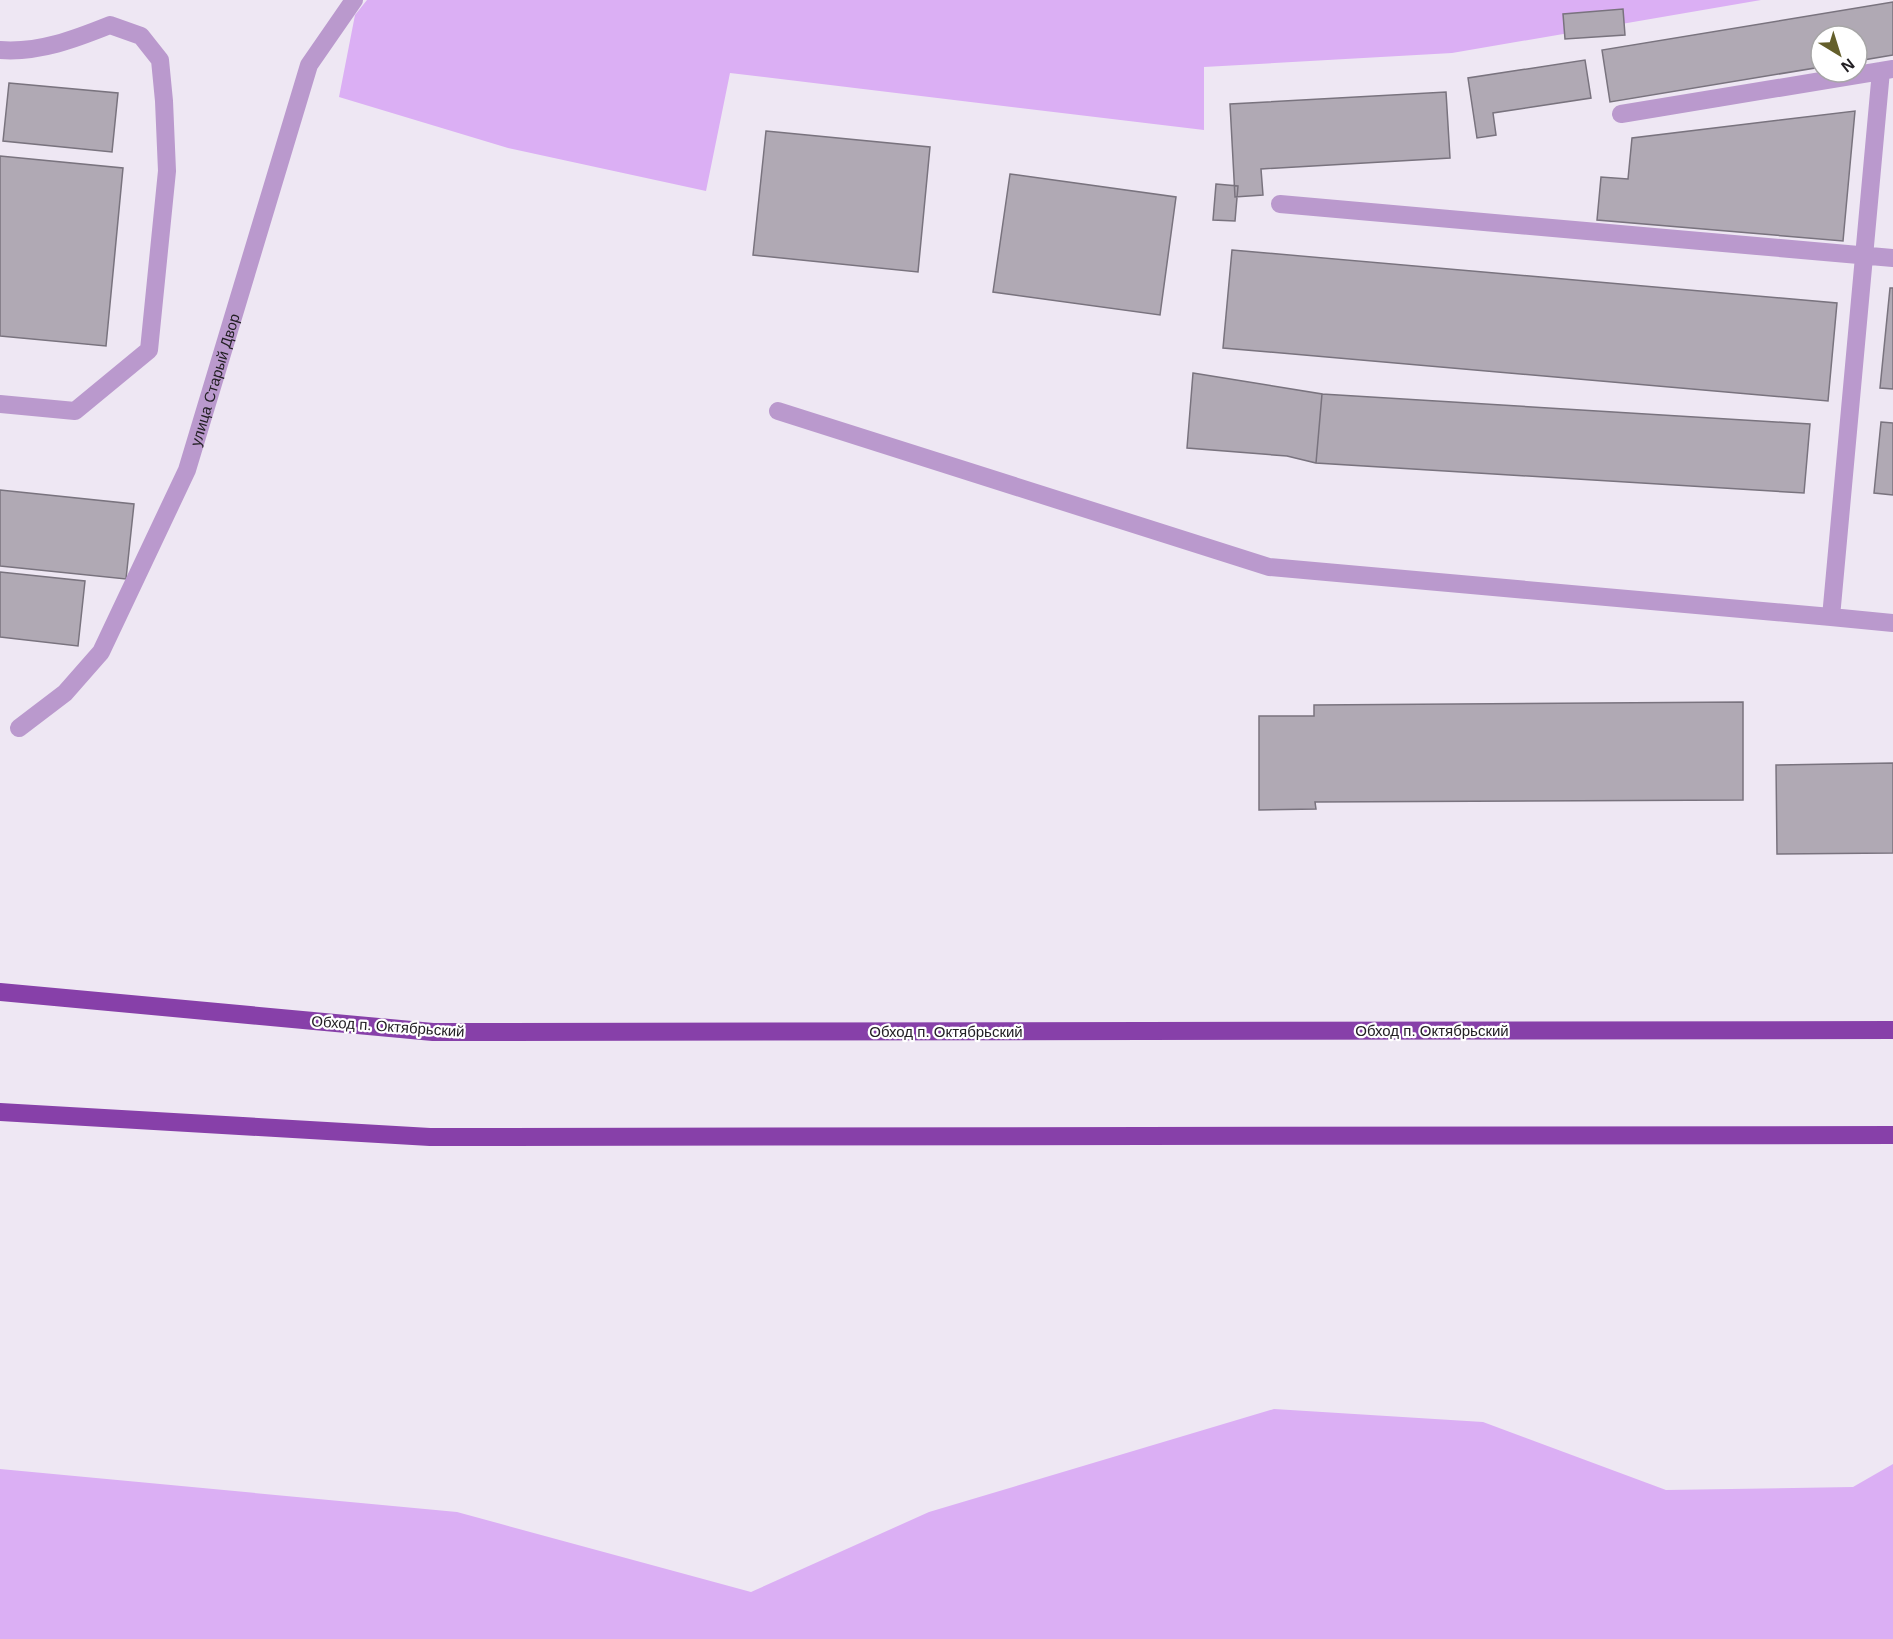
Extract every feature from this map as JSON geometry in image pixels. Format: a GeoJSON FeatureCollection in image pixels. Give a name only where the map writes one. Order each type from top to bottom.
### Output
{"type":"FeatureCollection","features":[{"type":"Feature","properties":{"kind":"highway","name":"Обход п. Октябрьский"},"geometry":{"type":"LineString","coordinates":[[0,992],[433,1032],[1893,1030]]}},
{"type":"Feature","properties":{"kind":"highway"},"geometry":{"type":"LineString","coordinates":[[0,1112],[430,1137],[1893,1135]]}},
{"type":"Feature","properties":{"kind":"street","name":"улица Старый Двор"},"geometry":{"type":"LineString","coordinates":[[19,728],[64,693],[100,652],[187,470],[309,65],[354,0]]}},
{"type":"Feature","properties":{"kind":"street"},"geometry":{"type":"LineString","coordinates":[[0,50],[14,51],[67,42],[110,25],[141,36],[160,60],[167,171],[149,350],[75,411],[0,404]]}},
{"type":"Feature","properties":{"kind":"street"},"geometry":{"type":"LineString","coordinates":[[1621,114],[1887,70],[1864,255],[1832,617]]}},
{"type":"Feature","properties":{"kind":"street"},"geometry":{"type":"LineString","coordinates":[[1281,204],[1893,258]]}},
{"type":"Feature","properties":{"kind":"street"},"geometry":{"type":"LineString","coordinates":[[778,411],[1269,567],[1893,623]]}},
{"type":"Feature","properties":{"kind":"shaded area"},"geometry":{"type":"Polygon","coordinates":[[[367,0],[1761,0],[1452,53],[1204,67],[1204,130],[730,73],[706,191],[508,148],[339,97],[355,15],[367,0]]]}},
{"type":"Feature","properties":{"kind":"shaded area"},"geometry":{"type":"Polygon","coordinates":[[[1274,1409],[1483,1422],[1666,1490],[1853,1487],[1893,1464],[1893,1639],[0,1639],[0,1469],[457,1512],[751,1592],[929,1512],[1274,1409]]]}},
{"type":"Feature","properties":{"kind":"building"},"geometry":{"type":"Polygon","coordinates":[[[1893,2],[1893,55],[1869,59],[1869,24],[1809,24],[1809,69],[1610,102],[1602,50],[1893,2]]]}},
{"type":"Feature","properties":{"kind":"building"},"geometry":{"type":"Polygon","coordinates":[[[1623,9],[1625,35],[1565,39],[1563,14],[1623,9]]]}},
{"type":"Feature","properties":{"kind":"building"},"geometry":{"type":"Polygon","coordinates":[[[1585,60],[1591,98],[1493,113],[1496,135],[1477,138],[1468,78],[1585,60]]]}},
{"type":"Feature","properties":{"kind":"building"},"geometry":{"type":"Polygon","coordinates":[[[9,83],[118,93],[112,152],[3,141],[9,83]]]}},
{"type":"Feature","properties":{"kind":"building"},"geometry":{"type":"Polygon","coordinates":[[[1446,92],[1450,158],[1261,169],[1263,195],[1235,197],[1230,104],[1446,92]]]}},
{"type":"Feature","properties":{"kind":"building"},"geometry":{"type":"Polygon","coordinates":[[[1855,111],[1843,241],[1597,220],[1601,177],[1628,179],[1632,138],[1855,111]]]}},
{"type":"Feature","properties":{"kind":"building"},"geometry":{"type":"Polygon","coordinates":[[[766,131],[930,147],[918,272],[753,255],[766,131]]]}},
{"type":"Feature","properties":{"kind":"building"},"geometry":{"type":"Polygon","coordinates":[[[0,156],[123,168],[106,346],[0,336],[0,156]]]}},
{"type":"Feature","properties":{"kind":"building"},"geometry":{"type":"Polygon","coordinates":[[[1010,174],[1176,197],[1160,315],[993,292],[1010,174]]]}},
{"type":"Feature","properties":{"kind":"building"},"geometry":{"type":"Polygon","coordinates":[[[1216,184],[1238,186],[1235,221],[1213,220],[1216,184]]]}},
{"type":"Feature","properties":{"kind":"building"},"geometry":{"type":"Polygon","coordinates":[[[1232,250],[1837,303],[1828,401],[1223,348],[1232,250]]]}},
{"type":"Feature","properties":{"kind":"building"},"geometry":{"type":"Polygon","coordinates":[[[1890,288],[1893,288],[1893,389],[1880,388],[1890,288]]]}},
{"type":"Feature","properties":{"kind":"building"},"geometry":{"type":"Polygon","coordinates":[[[1193,373],[1322,394],[1316,463],[1287,456],[1187,448],[1193,373]]]}},
{"type":"Feature","properties":{"kind":"building"},"geometry":{"type":"Polygon","coordinates":[[[1322,394],[1810,424],[1804,493],[1316,463],[1322,394]]]}},
{"type":"Feature","properties":{"kind":"building"},"geometry":{"type":"Polygon","coordinates":[[[1881,422],[1893,423],[1893,495],[1874,493],[1881,422]]]}},
{"type":"Feature","properties":{"kind":"building"},"geometry":{"type":"Polygon","coordinates":[[[0,490],[134,504],[126,579],[0,566],[0,490]]]}},
{"type":"Feature","properties":{"kind":"building"},"geometry":{"type":"Polygon","coordinates":[[[0,572],[85,581],[78,646],[0,637],[0,572]]]}},
{"type":"Feature","properties":{"kind":"building"},"geometry":{"type":"Polygon","coordinates":[[[1743,702],[1743,800],[1315,802],[1316,809],[1259,810],[1259,716],[1314,716],[1314,705],[1743,702]]]}},
{"type":"Feature","properties":{"kind":"building"},"geometry":{"type":"Polygon","coordinates":[[[1893,763],[1893,853],[1777,854],[1776,765],[1893,763]]]}}]}
